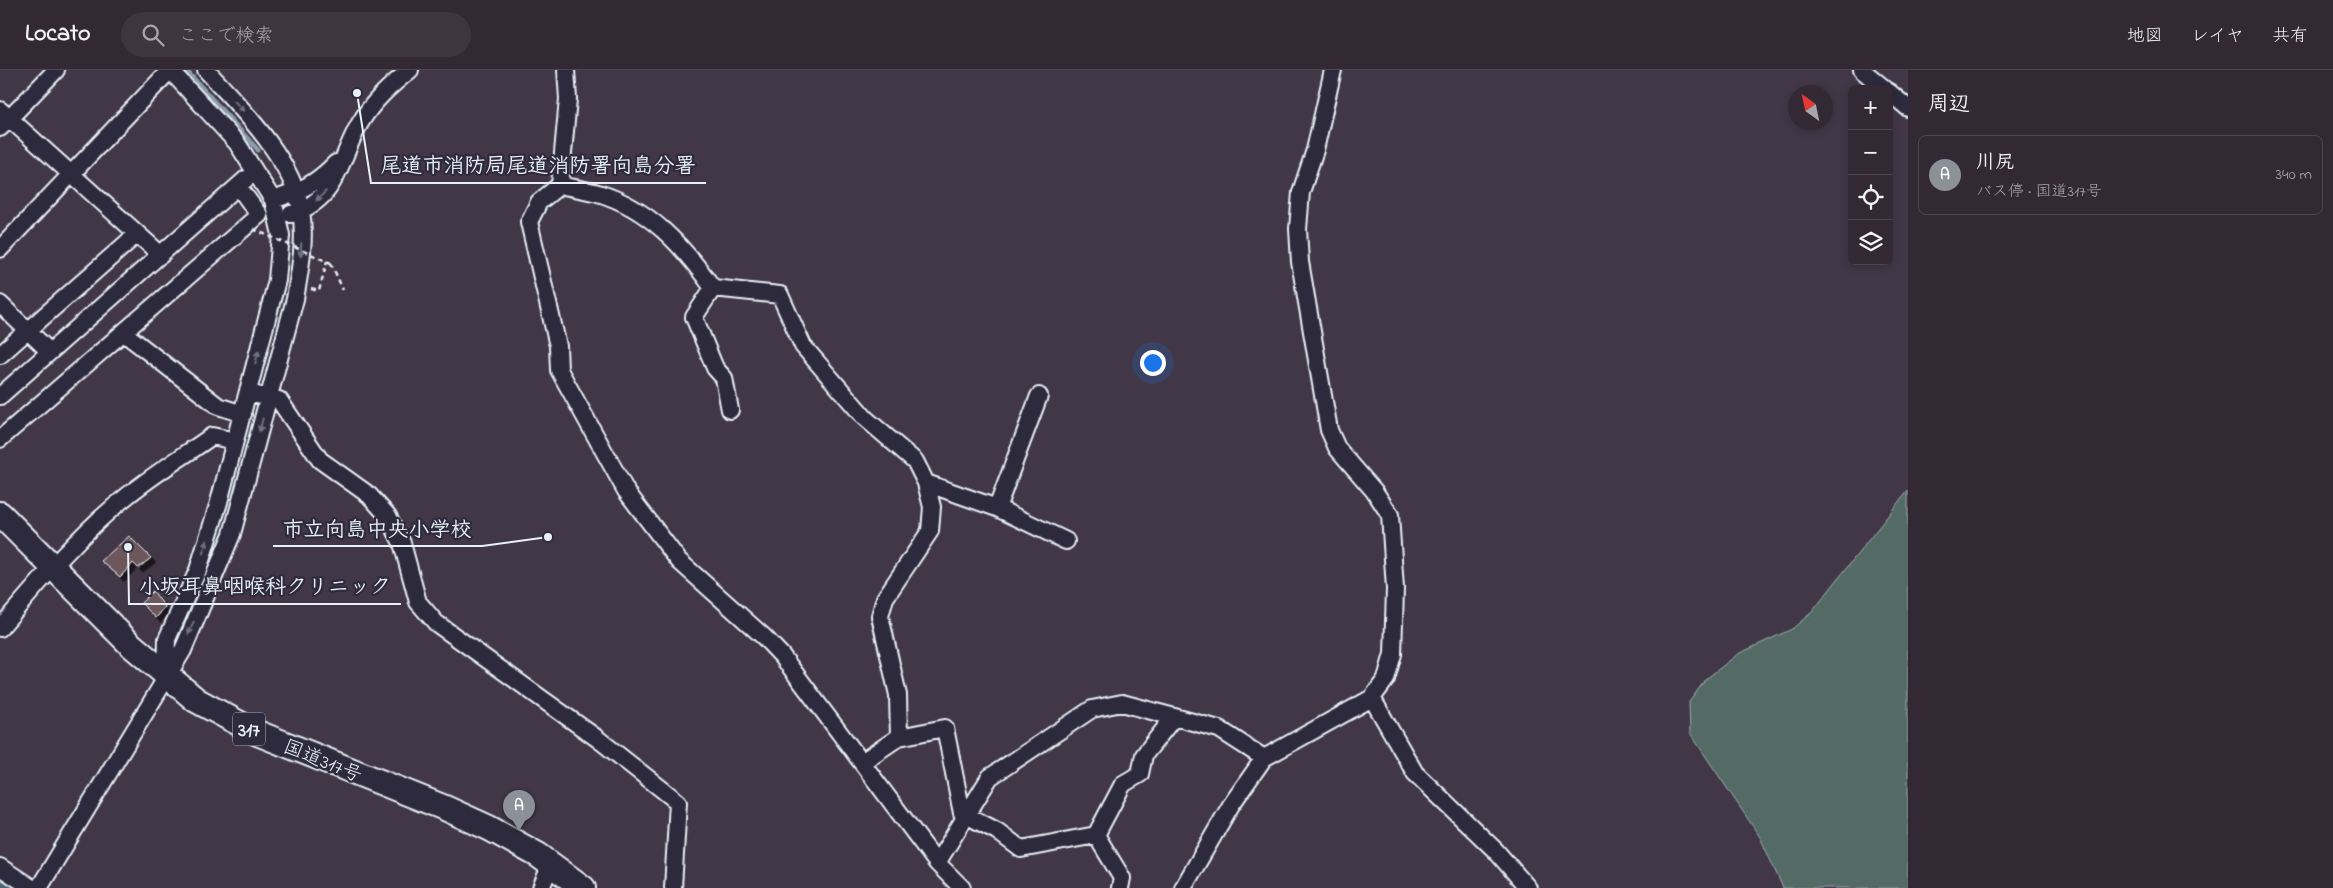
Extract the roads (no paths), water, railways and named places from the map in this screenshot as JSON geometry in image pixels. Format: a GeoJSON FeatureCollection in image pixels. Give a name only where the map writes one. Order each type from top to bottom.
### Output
{"type":"FeatureCollection","features":[{"type":"Feature","properties":{"kind":"highway","name":"国道317号"},"geometry":{"type":"LineString","coordinates":[[0,514],[130,644],[196,700],[254,732],[445,808],[489,828],[551,864],[583,888]]}},
{"type":"Feature","properties":{"kind":"street"},"geometry":{"type":"LineString","coordinates":[[56,70],[3,119],[71,174],[161,255]]}},
{"type":"Feature","properties":{"kind":"street"},"geometry":{"type":"LineString","coordinates":[[39,888],[182,650],[232,534],[295,299],[301,265],[301,211],[296,192],[286,169],[246,114],[206,70]]}},
{"type":"Feature","properties":{"kind":"street"},"geometry":{"type":"LineString","coordinates":[[278,218],[301,211],[322,198],[335,179],[344,154],[371,107],[383,92],[410,70]]}},
{"type":"Feature","properties":{"kind":"street"},"geometry":{"type":"LineString","coordinates":[[566,70],[568,99],[560,186],[539,202],[529,222],[558,346],[559,370],[626,491],[679,561],[764,636],[782,656],[937,863],[962,888]]}},
{"type":"Feature","properties":{"kind":"street"},"geometry":{"type":"LineString","coordinates":[[1183,888],[1231,805],[1264,758],[1372,698],[1386,679],[1393,654],[1395,589],[1390,515],[1375,492],[1337,448],[1329,430],[1300,262],[1298,229],[1302,192],[1333,70]]}},
{"type":"Feature","properties":{"kind":"street"},"geometry":{"type":"LineString","coordinates":[[1862,70],[1880,85]]}},
{"type":"Feature","properties":{"kind":"street"},"geometry":{"type":"LineString","coordinates":[[0,249],[71,174],[177,72],[237,142],[273,200],[281,234],[277,280],[219,502],[198,570],[166,639],[166,675]]}},
{"type":"Feature","properties":{"kind":"street"},"geometry":{"type":"LineString","coordinates":[[1893,95],[1908,108]]}},
{"type":"Feature","properties":{"kind":"street"},"geometry":{"type":"LineString","coordinates":[[273,200],[296,192],[322,178],[344,154]]}},
{"type":"Feature","properties":{"kind":"street"},"geometry":{"type":"LineString","coordinates":[[0,396],[255,170]]}},
{"type":"Feature","properties":{"kind":"street"},"geometry":{"type":"LineString","coordinates":[[0,439],[259,215],[238,186]]}},
{"type":"Feature","properties":{"kind":"street"},"geometry":{"type":"LineString","coordinates":[[560,186],[599,194],[631,207],[675,239],[712,288],[780,295],[803,346],[865,418],[915,461],[926,483],[932,507],[930,531],[885,598],[880,616],[898,695],[899,737]]}},
{"type":"Feature","properties":{"kind":"street"},"geometry":{"type":"LineString","coordinates":[[0,355],[30,331],[137,234]]}},
{"type":"Feature","properties":{"kind":"street"},"geometry":{"type":"LineString","coordinates":[[712,288],[694,317],[715,368],[724,378],[730,410]]}},
{"type":"Feature","properties":{"kind":"street"},"geometry":{"type":"LineString","coordinates":[[0,304],[50,352]]}},
{"type":"Feature","properties":{"kind":"street"},"geometry":{"type":"LineString","coordinates":[[124,333],[218,406],[242,414]]}},
{"type":"Feature","properties":{"kind":"street"},"geometry":{"type":"LineString","coordinates":[[248,393],[279,400],[320,460],[369,495],[388,516],[402,544],[418,602],[436,623],[598,739],[678,802],[673,888]]}},
{"type":"Feature","properties":{"kind":"street"},"geometry":{"type":"LineString","coordinates":[[997,508],[1038,396]]}},
{"type":"Feature","properties":{"kind":"street"},"geometry":{"type":"LineString","coordinates":[[0,628],[53,567],[128,495],[212,436],[235,441]]}},
{"type":"Feature","properties":{"kind":"street"},"geometry":{"type":"LineString","coordinates":[[926,483],[997,508],[1066,541]]}},
{"type":"Feature","properties":{"kind":"street"},"geometry":{"type":"LineString","coordinates":[[1372,698],[1415,773],[1496,851],[1528,888]]}},
{"type":"Feature","properties":{"kind":"street"},"geometry":{"type":"LineString","coordinates":[[937,863],[990,777],[1092,709],[1122,703],[1174,717],[1218,730],[1264,758]]}},
{"type":"Feature","properties":{"kind":"street"},"geometry":{"type":"LineString","coordinates":[[1096,835],[1123,784],[1140,774],[1144,755],[1174,717]]}},
{"type":"Feature","properties":{"kind":"street"},"geometry":{"type":"LineString","coordinates":[[862,762],[899,737],[945,728],[962,813],[966,817],[997,831],[1021,849],[1096,835]]}},
{"type":"Feature","properties":{"kind":"street"},"geometry":{"type":"LineString","coordinates":[[1096,835],[1122,878],[1120,888]]}},
{"type":"Feature","properties":{"kind":"street"},"geometry":{"type":"LineString","coordinates":[[541,888],[542,880],[551,864]]}},
{"type":"Feature","properties":{"kind":"street"},"geometry":{"type":"LineString","coordinates":[[0,867],[32,888]]}},
{"type":"Feature","properties":{"kind":"street"},"geometry":{"type":"LineString","coordinates":[[1109,888],[1113,886],[1116,888]]}},
{"type":"Feature","properties":{"kind":"waterway"},"geometry":{"type":"LineString","coordinates":[[186,70],[258,150]]}},
{"type":"Feature","properties":{"kind":"waterway"},"geometry":{"type":"LineString","coordinates":[[0,879],[10,888]]}},
{"type":"Feature","properties":{"kind":"place","name":"尾道市消防局尾道消防署向島分署"},"geometry":{"type":"Point","coordinates":[357,93]}},
{"type":"Feature","properties":{"kind":"place","name":"市立向島中央小学校"},"geometry":{"type":"Point","coordinates":[548,537]}},
{"type":"Feature","properties":{"kind":"place","name":"小坂耳鼻咽喉科クリニック"},"geometry":{"type":"Point","coordinates":[128,547]}},
{"type":"Feature","properties":{"kind":"place","name":"川尻"},"geometry":{"type":"Point","coordinates":[519,831]}}]}
